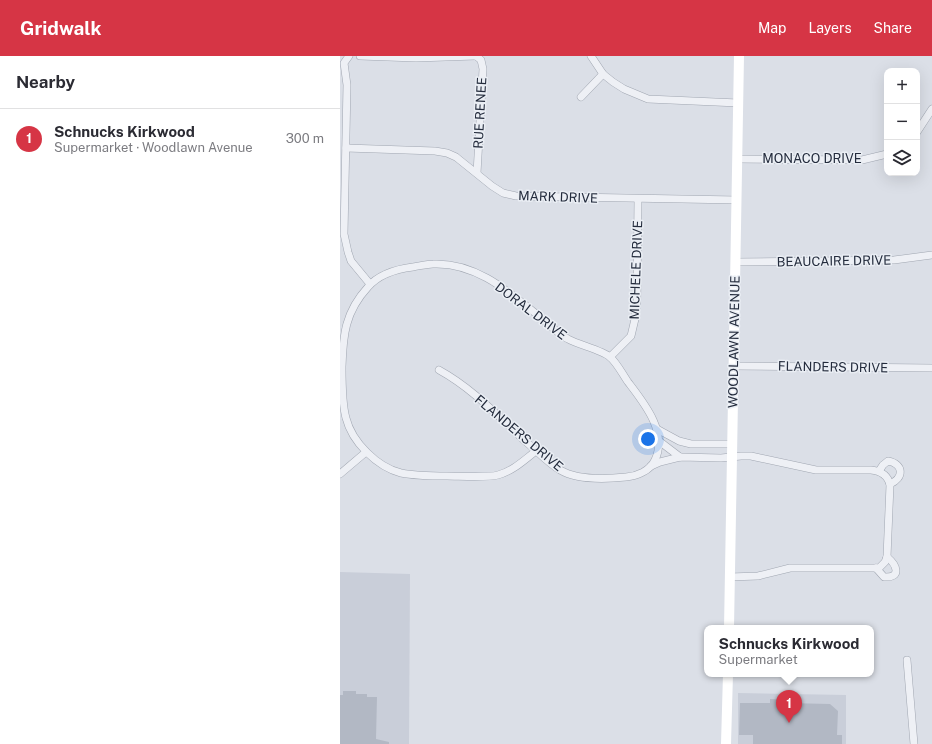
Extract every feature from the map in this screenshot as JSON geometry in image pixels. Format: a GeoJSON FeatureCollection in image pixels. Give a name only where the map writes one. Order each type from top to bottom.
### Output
{"type":"FeatureCollection","features":[{"type":"Feature","properties":{"kind":"street"},"geometry":{"type":"LineString","coordinates":[[349,56],[344,63],[347,85],[344,234],[351,262],[370,284],[349,314],[345,328],[342,355],[342,381],[346,418],[354,436],[366,452],[382,465],[401,473],[428,476],[496,476],[516,467],[536,451]]}},
{"type":"Feature","properties":{"kind":"street","name":"RUE RENEE"},"geometry":{"type":"LineString","coordinates":[[360,56],[416,58],[476,56],[481,60],[483,69],[477,173]]}},
{"type":"Feature","properties":{"kind":"street"},"geometry":{"type":"LineString","coordinates":[[591,56],[603,74],[624,90],[648,99],[738,103]]}},
{"type":"Feature","properties":{"kind":"street","name":"WOODLAWN AVENUE"},"geometry":{"type":"LineString","coordinates":[[729,625],[739,56]]}},
{"type":"Feature","properties":{"kind":"street"},"geometry":{"type":"LineString","coordinates":[[580,97],[603,74]]}},
{"type":"Feature","properties":{"kind":"street"},"geometry":{"type":"LineString","coordinates":[[920,127],[932,109]]}},
{"type":"Feature","properties":{"kind":"street","name":"MARK DRIVE"},"geometry":{"type":"LineString","coordinates":[[346,148],[435,151],[447,153],[456,157],[503,193],[516,196],[737,200]]}},
{"type":"Feature","properties":{"kind":"street","name":"MONACO DRIVE"},"geometry":{"type":"LineString","coordinates":[[737,159],[862,160],[884,155]]}},
{"type":"Feature","properties":{"kind":"street","name":"MICHELE DRIVE"},"geometry":{"type":"LineString","coordinates":[[610,357],[631,336],[635,319],[637,302],[638,199]]}},
{"type":"Feature","properties":{"kind":"street","name":"BEAUCAIRE DRIVE"},"geometry":{"type":"LineString","coordinates":[[736,262],[894,260],[932,255]]}},
{"type":"Feature","properties":{"kind":"street","name":"DORAL DRIVE"},"geometry":{"type":"LineString","coordinates":[[370,284],[395,270],[411,267],[434,264],[453,265],[471,270],[501,286],[567,339],[610,357]]}},
{"type":"Feature","properties":{"kind":"street"},"geometry":{"type":"LineString","coordinates":[[610,357],[639,397],[657,429],[659,441],[658,450],[651,466]]}},
{"type":"Feature","properties":{"kind":"street","name":"FLANDERS DRIVE"},"geometry":{"type":"LineString","coordinates":[[734,366],[932,368]]}},
{"type":"Feature","properties":{"kind":"street","name":"FLANDERS DRIVE"},"geometry":{"type":"LineString","coordinates":[[439,370],[456,379],[497,414],[536,451],[560,470],[574,475],[586,477],[634,476],[660,462],[680,457],[721,458],[751,456],[816,470],[879,471]]}},
{"type":"Feature","properties":{"kind":"street"},"geometry":{"type":"LineString","coordinates":[[657,429],[674,439],[691,444],[732,444]]}},
{"type":"Feature","properties":{"kind":"street"},"geometry":{"type":"LineString","coordinates":[[659,441],[680,457]]}},
{"type":"Feature","properties":{"kind":"street"},"geometry":{"type":"LineString","coordinates":[[340,474],[366,452]]}},
{"type":"Feature","properties":{"kind":"street"},"geometry":{"type":"LineString","coordinates":[[730,577],[758,576],[790,568],[879,568],[885,562],[887,557],[890,484],[887,477],[879,471],[888,460],[896,462],[900,471],[898,478],[890,484]]}},
{"type":"Feature","properties":{"kind":"street"},"geometry":{"type":"LineString","coordinates":[[876,568],[884,577],[890,578],[895,574],[895,564],[887,557]]}},
{"type":"Feature","properties":{"kind":"street"},"geometry":{"type":"LineString","coordinates":[[907,660],[914,744]]}},
{"type":"Feature","properties":{"kind":"street"},"geometry":{"type":"LineString","coordinates":[[726,744],[728,677]]}},
{"type":"Feature","properties":{"kind":"shaded area"},"geometry":{"type":"Polygon","coordinates":[[[340,572],[410,574],[409,744],[340,744],[340,572]]]}},
{"type":"Feature","properties":{"kind":"shaded area"},"geometry":{"type":"Polygon","coordinates":[[[738,693],[846,695],[846,744],[738,744],[738,693]]]}},
{"type":"Feature","properties":{"kind":"building"},"geometry":{"type":"Polygon","coordinates":[[[343,691],[356,691],[356,694],[367,694],[367,697],[377,697],[376,739],[389,742],[389,744],[340,744],[340,695],[343,695],[343,691]]]}},
{"type":"Feature","properties":{"kind":"building"},"geometry":{"type":"Polygon","coordinates":[[[770,699],[787,700],[787,703],[830,704],[838,711],[837,735],[842,735],[842,744],[753,744],[753,735],[739,735],[740,703],[770,703],[770,699]]]}},
{"type":"Feature","properties":{"kind":"place","name":"Schnucks Kirkwood"},"geometry":{"type":"Point","coordinates":[789,723]}}]}
